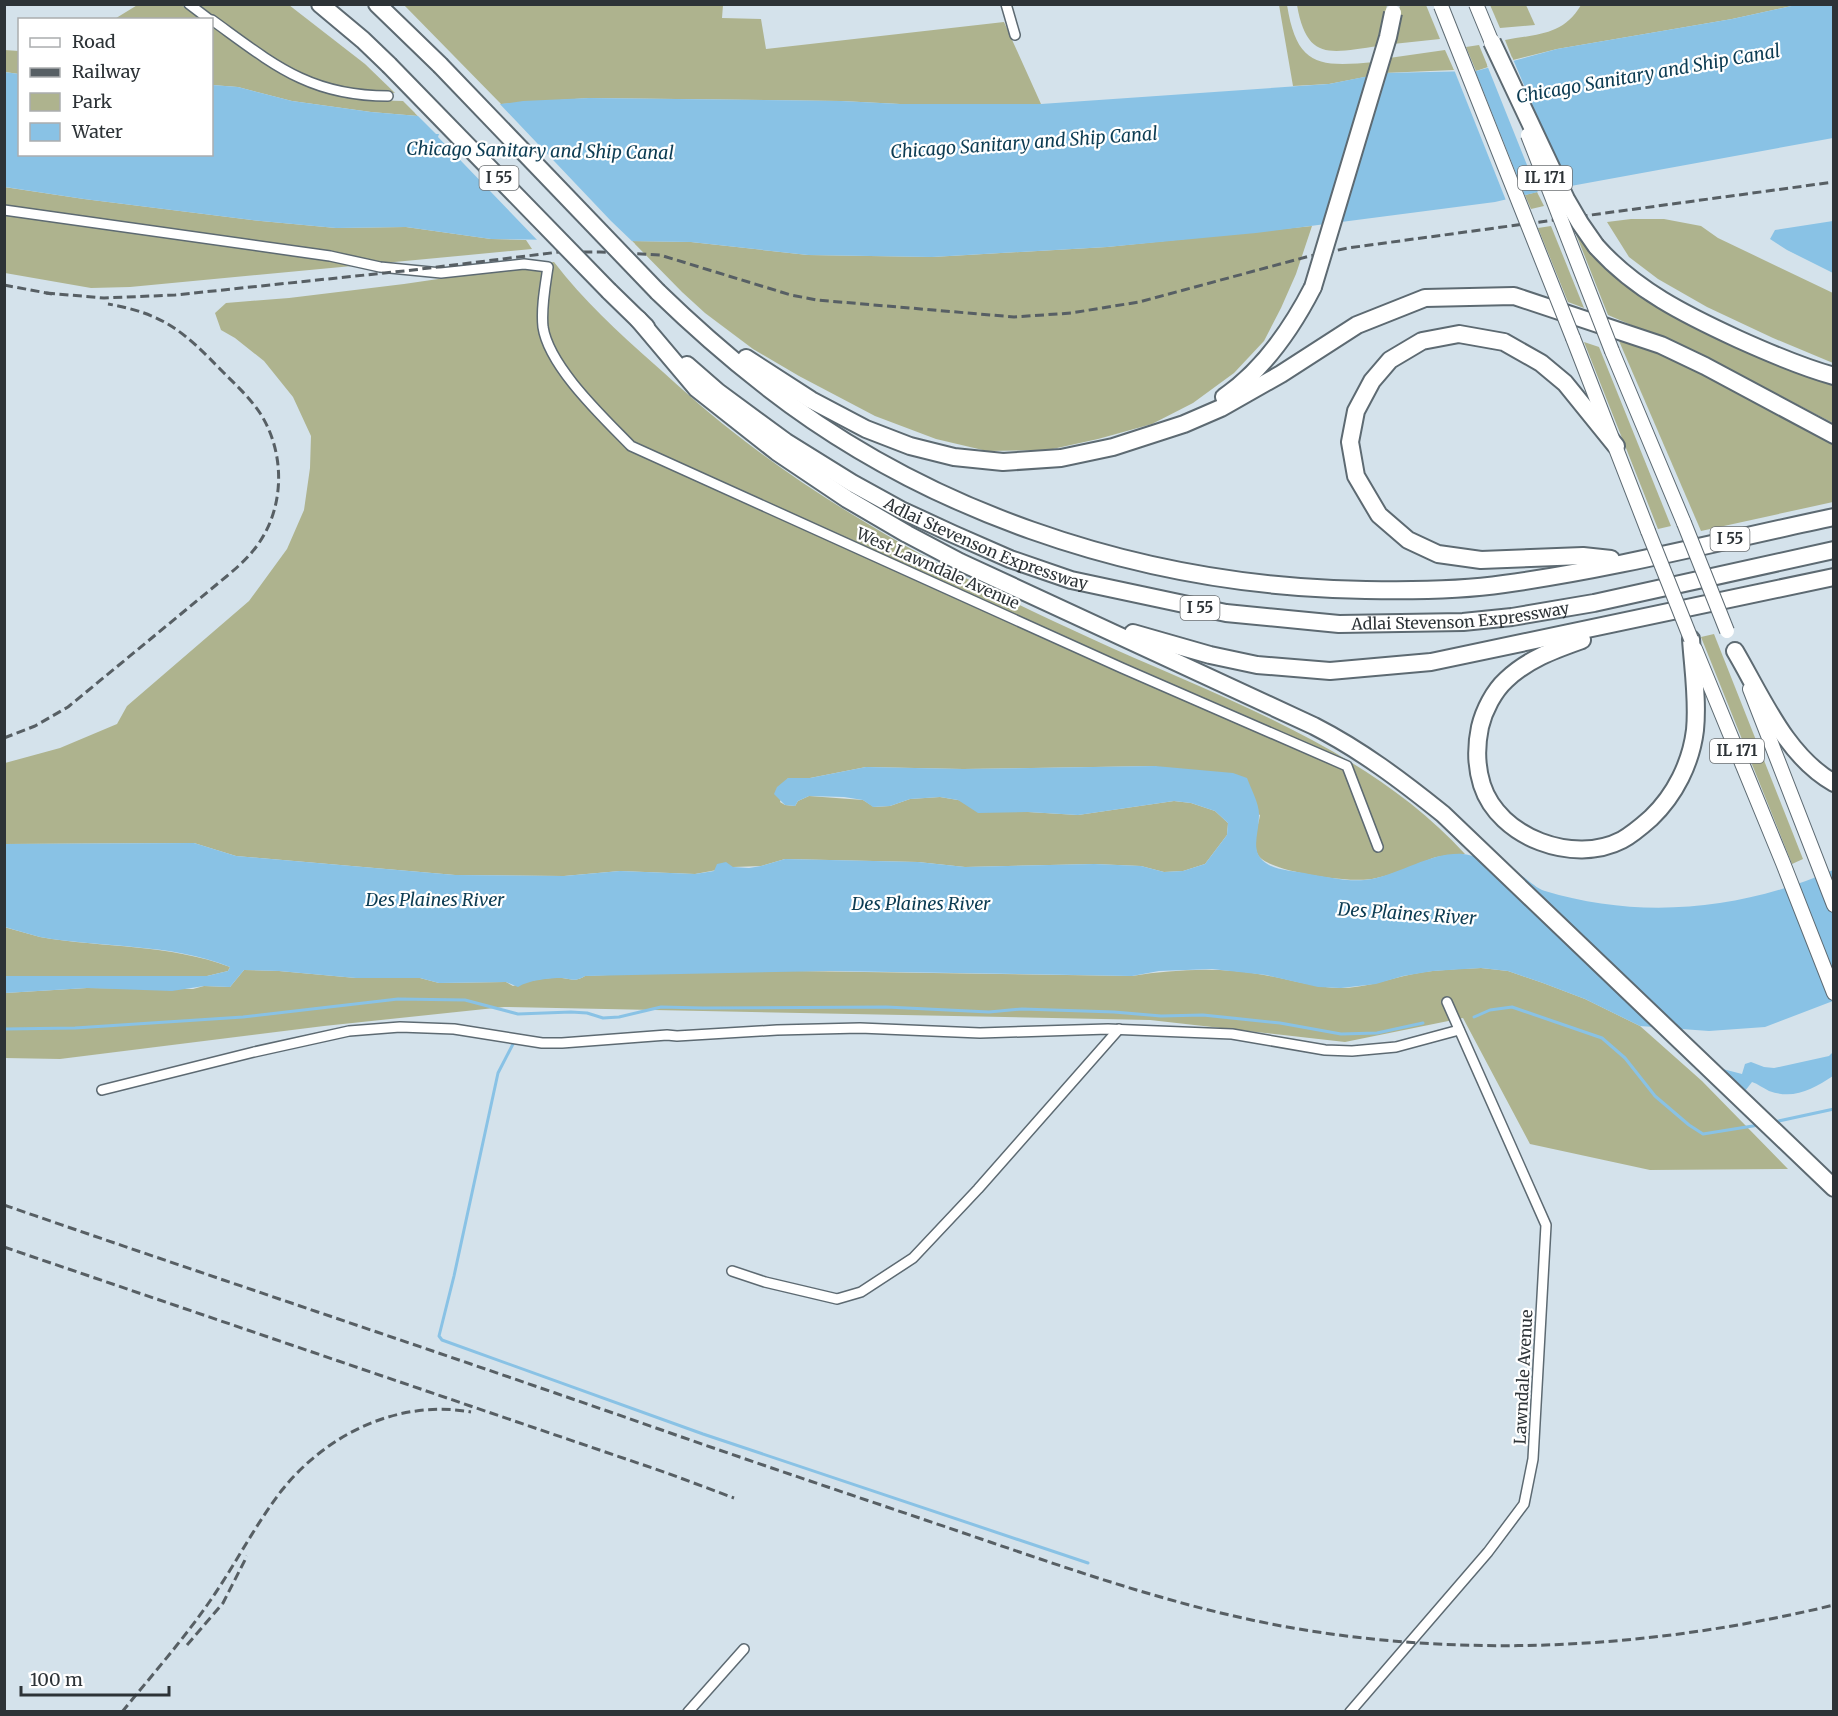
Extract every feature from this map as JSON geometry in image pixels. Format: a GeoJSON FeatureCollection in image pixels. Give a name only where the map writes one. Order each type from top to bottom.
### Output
{"type":"FeatureCollection","features":[{"type":"Feature","properties":{"kind":"highway","name":"Adlai Stevenson Expressway"},"geometry":{"type":"LineString","coordinates":[[320,4],[389,64],[638,320],[750,417],[821,464],[901,510],[1010,559],[1071,580],[1226,614],[1339,624],[1463,622],[1512,617],[1594,603],[1833,550]]}},
{"type":"Feature","properties":{"kind":"highway","name":"Adlai Stevenson Expressway"},"geometry":{"type":"LineString","coordinates":[[377,4],[440,65],[658,292],[691,324],[764,385],[827,429],[885,464],[983,512],[1041,534],[1098,552],[1186,572],[1284,587],[1375,591],[1502,585],[1833,517]]}},
{"type":"Feature","properties":{"kind":"highway"},"geometry":{"type":"LineString","coordinates":[[1150,436],[1202,411],[1229,393],[1253,372],[1291,326],[1313,286],[1388,37],[1393,9]]}},
{"type":"Feature","properties":{"kind":"highway"},"geometry":{"type":"LineString","coordinates":[[1492,42],[1566,199],[1596,246],[1624,274],[1666,303],[1703,323],[1766,352],[1833,376]]}},
{"type":"Feature","properties":{"kind":"highway"},"geometry":{"type":"LineString","coordinates":[[691,324],[811,400],[866,429],[910,446],[954,457],[1003,462],[1061,458],[1113,447],[1184,424],[1221,408],[1281,374],[1357,325],[1425,298],[1514,296],[1660,345],[1833,435]]}},
{"type":"Feature","properties":{"kind":"highway"},"geometry":{"type":"LineString","coordinates":[[638,320],[697,389],[777,452],[847,499],[960,562],[1348,744],[1415,791],[1443,814],[1833,1188]]}},
{"type":"Feature","properties":{"kind":"highway"},"geometry":{"type":"LineString","coordinates":[[1616,446],[1565,384],[1541,363],[1504,342],[1459,334],[1422,341],[1390,360],[1372,381],[1356,411],[1350,442],[1356,476],[1379,515],[1408,540],[1438,554],[1481,560],[1583,556],[1627,561]]}},
{"type":"Feature","properties":{"kind":"highway"},"geometry":{"type":"LineString","coordinates":[[1073,614],[1210,655],[1257,665],[1330,671],[1431,662],[1833,578]]}},
{"type":"Feature","properties":{"kind":"highway"},"geometry":{"type":"LineString","coordinates":[[1626,622],[1545,653],[1523,665],[1504,681],[1482,718],[1477,740],[1478,765],[1483,787],[1496,810],[1515,828],[1542,844],[1570,850],[1599,848],[1621,841],[1648,820],[1671,793],[1681,777],[1695,731],[1696,710],[1691,639]]}},
{"type":"Feature","properties":{"kind":"highway"},"geometry":{"type":"LineString","coordinates":[[1735,651],[1787,741],[1818,774],[1833,783]]}},
{"type":"Feature","properties":{"kind":"main road","name":"IL 171"},"geometry":{"type":"LineString","coordinates":[[1476,4],[1612,351],[1735,651],[1833,905]]}},
{"type":"Feature","properties":{"kind":"main road","name":"IL 171"},"geometry":{"type":"LineString","coordinates":[[1441,5],[1691,639],[1783,862],[1833,993]]}},
{"type":"Feature","properties":{"kind":"street"},"geometry":{"type":"LineString","coordinates":[[189,4],[208,18]]}},
{"type":"Feature","properties":{"kind":"street"},"geometry":{"type":"LineString","coordinates":[[1006,4],[1015,35]]}},
{"type":"Feature","properties":{"kind":"street"},"geometry":{"type":"LineString","coordinates":[[213,21],[274,65],[303,81],[347,94],[388,96]]}},
{"type":"Feature","properties":{"kind":"street","name":"West Lawndale Avenue"},"geometry":{"type":"LineString","coordinates":[[4,210],[330,256],[380,267],[441,273],[524,264],[549,267],[542,314],[547,344],[588,402],[631,446],[1122,668],[1347,766],[1378,847]]}},
{"type":"Feature","properties":{"kind":"street","name":"Lawndale Avenue"},"geometry":{"type":"LineString","coordinates":[[1350,1712],[1488,1552],[1524,1504],[1533,1459],[1546,1225],[1447,1002]]}},
{"type":"Feature","properties":{"kind":"street"},"geometry":{"type":"LineString","coordinates":[[102,1090],[349,1031],[400,1027],[454,1029],[542,1043],[777,1030],[860,1028],[980,1033],[1119,1029],[1232,1034],[1325,1050],[1352,1051],[1396,1047],[1459,1030]]}},
{"type":"Feature","properties":{"kind":"street"},"geometry":{"type":"LineString","coordinates":[[732,1271],[765,1282],[837,1299],[861,1292],[913,1258],[1119,1029]]}},
{"type":"Feature","properties":{"kind":"street"},"geometry":{"type":"LineString","coordinates":[[688,1712],[744,1649]]}},
{"type":"Feature","properties":{"kind":"green space"},"geometry":{"type":"Polygon","coordinates":[[[139,4],[181,5],[202,18],[116,18],[139,4]]]}},
{"type":"Feature","properties":{"kind":"green space"},"geometry":{"type":"Polygon","coordinates":[[[196,5],[289,5],[365,64],[395,93],[370,92],[324,84],[275,62],[196,5]]]}},
{"type":"Feature","properties":{"kind":"green space"},"geometry":{"type":"Polygon","coordinates":[[[404,5],[723,5],[722,18],[761,19],[766,49],[1004,22],[1041,104],[900,104],[841,101],[589,98],[501,104],[404,5]]]}},
{"type":"Feature","properties":{"kind":"green space"},"geometry":{"type":"Polygon","coordinates":[[[1279,5],[1287,5],[1291,25],[1304,52],[1325,63],[1375,62],[1370,76],[1329,84],[1293,86],[1279,5]]]}},
{"type":"Feature","properties":{"kind":"green space"},"geometry":{"type":"Polygon","coordinates":[[[1297,5],[1387,5],[1379,46],[1335,51],[1315,45],[1307,37],[1301,24],[1297,5]]]}},
{"type":"Feature","properties":{"kind":"green space"},"geometry":{"type":"Polygon","coordinates":[[[1400,5],[1426,5],[1440,39],[1393,44],[1400,5]]]}},
{"type":"Feature","properties":{"kind":"green space"},"geometry":{"type":"Polygon","coordinates":[[[1490,5],[1526,5],[1535,25],[1500,28],[1490,5]]]}},
{"type":"Feature","properties":{"kind":"green space"},"geometry":{"type":"Polygon","coordinates":[[[1581,5],[1796,5],[1732,19],[1557,49],[1513,60],[1505,40],[1548,32],[1557,28],[1566,23],[1581,5]]]}},
{"type":"Feature","properties":{"kind":"green space"},"geometry":{"type":"Polygon","coordinates":[[[213,26],[268,65],[298,82],[339,96],[403,101],[418,116],[292,101],[238,87],[213,85],[213,26]]]}},
{"type":"Feature","properties":{"kind":"green space"},"geometry":{"type":"Polygon","coordinates":[[[1479,45],[1488,67],[1476,71],[1466,47],[1479,45]]]}},
{"type":"Feature","properties":{"kind":"green space"},"geometry":{"type":"Polygon","coordinates":[[[4,50],[18,51],[18,74],[5,72],[4,50]]]}},
{"type":"Feature","properties":{"kind":"green space"},"geometry":{"type":"Polygon","coordinates":[[[1445,50],[1454,70],[1384,73],[1389,58],[1445,50]]]}},
{"type":"Feature","properties":{"kind":"green space"},"geometry":{"type":"Polygon","coordinates":[[[4,187],[261,221],[336,228],[406,227],[491,239],[526,240],[532,249],[130,287],[91,288],[5,273],[4,187]]]}},
{"type":"Feature","properties":{"kind":"green space"},"geometry":{"type":"Polygon","coordinates":[[[1537,192],[1544,206],[1531,209],[1525,195],[1537,192]]]}},
{"type":"Feature","properties":{"kind":"green space"},"geometry":{"type":"Polygon","coordinates":[[[1664,219],[1701,226],[1718,238],[1833,293],[1833,363],[1707,307],[1658,279],[1629,257],[1607,222],[1664,219]]]}},
{"type":"Feature","properties":{"kind":"green space"},"geometry":{"type":"Polygon","coordinates":[[[1572,224],[1602,262],[1833,384],[1833,423],[1708,358],[1608,315],[1572,224]]]}},
{"type":"Feature","properties":{"kind":"green space"},"geometry":{"type":"Polygon","coordinates":[[[1312,226],[1296,274],[1264,341],[1234,373],[1193,403],[1152,424],[1048,450],[987,451],[936,439],[875,416],[753,349],[705,313],[632,241],[691,242],[808,255],[932,257],[1107,247],[1312,226]]]}},
{"type":"Feature","properties":{"kind":"green space"},"geometry":{"type":"Polygon","coordinates":[[[1551,226],[1584,308],[1568,302],[1538,228],[1551,226]]]}},
{"type":"Feature","properties":{"kind":"green space"},"geometry":{"type":"Polygon","coordinates":[[[554,262],[601,315],[699,404],[746,442],[827,498],[869,525],[957,574],[1090,638],[1240,704],[1337,754],[1383,783],[1426,816],[1465,854],[1433,858],[1395,873],[1362,880],[1330,878],[1293,871],[1265,861],[1258,855],[1255,840],[1260,815],[1155,766],[963,769],[866,767],[810,778],[788,778],[780,802],[795,806],[798,801],[809,796],[863,800],[874,807],[890,806],[910,799],[940,797],[1028,812],[1078,815],[1174,801],[1191,803],[1215,811],[1228,823],[1227,835],[1205,864],[1183,871],[1164,872],[1141,866],[1094,864],[965,867],[918,862],[785,859],[761,866],[733,867],[695,874],[620,871],[564,876],[455,875],[236,856],[194,843],[5,844],[5,763],[60,748],[117,724],[127,706],[249,601],[287,549],[304,510],[310,468],[311,436],[293,397],[264,361],[221,330],[215,313],[226,303],[404,284],[554,262]]]}},
{"type":"Feature","properties":{"kind":"green space"},"geometry":{"type":"Polygon","coordinates":[[[1616,334],[1649,347],[1833,439],[1833,502],[1701,531],[1616,334]]]}},
{"type":"Feature","properties":{"kind":"green space"},"geometry":{"type":"Polygon","coordinates":[[[1584,342],[1599,347],[1671,526],[1658,529],[1584,342]]]}},
{"type":"Feature","properties":{"kind":"green space"},"geometry":{"type":"Polygon","coordinates":[[[1714,634],[1803,859],[1792,864],[1701,637],[1714,634]]]}},
{"type":"Feature","properties":{"kind":"green space"},"geometry":{"type":"Polygon","coordinates":[[[4,927],[64,941],[184,954],[230,967],[228,971],[207,976],[5,976],[4,927]]]}},
{"type":"Feature","properties":{"kind":"green space"},"geometry":{"type":"Polygon","coordinates":[[[1481,968],[1508,971],[1543,983],[1585,999],[1640,1026],[1702,1081],[1788,1169],[1650,1170],[1530,1144],[1463,1018],[1345,1042],[1150,1020],[504,1007],[324,1026],[60,1059],[5,1058],[5,993],[87,988],[230,987],[244,970],[356,978],[420,978],[439,983],[506,982],[513,986],[550,978],[576,980],[585,976],[724,970],[1132,976],[1182,970],[1215,970],[1248,972],[1312,985],[1349,988],[1423,972],[1481,968]]]}},
{"type":"Feature","properties":{"kind":"water","name":"Chicago Sanitary and Ship Canal"},"geometry":{"type":"Polygon","coordinates":[[[1796,5],[1834,5],[1833,138],[1538,192],[1495,202],[1256,233],[1107,247],[932,257],[808,255],[691,242],[491,239],[406,227],[336,228],[261,221],[5,187],[4,72],[18,74],[18,156],[213,156],[213,85],[238,87],[292,101],[418,116],[523,101],[589,98],[841,101],[900,104],[1041,104],[1329,84],[1384,73],[1476,71],[1557,49],[1732,19],[1796,5]]]}},
{"type":"Feature","properties":{"kind":"water"},"geometry":{"type":"Polygon","coordinates":[[[1833,221],[1833,273],[1770,239],[1775,230],[1833,221]]]}},
{"type":"Feature","properties":{"kind":"water","name":"Des Plaines River"},"geometry":{"type":"Polygon","coordinates":[[[1155,766],[1233,773],[1247,778],[1258,807],[1256,844],[1263,861],[1278,869],[1332,878],[1372,879],[1428,859],[1463,854],[1514,872],[1545,891],[1617,906],[1654,908],[1727,902],[1799,884],[1833,870],[1833,1001],[1765,1027],[1709,1031],[1640,1026],[1585,999],[1543,983],[1508,971],[1481,968],[1433,971],[1376,984],[1341,988],[1318,987],[1266,975],[1212,969],[1159,971],[1132,976],[829,971],[585,976],[576,980],[551,978],[518,987],[506,982],[439,983],[420,978],[356,978],[244,970],[230,987],[204,986],[172,991],[87,988],[5,993],[5,976],[207,976],[228,971],[230,967],[184,954],[40,937],[5,927],[5,844],[194,843],[236,856],[455,875],[564,876],[620,871],[695,874],[714,871],[717,864],[726,862],[733,867],[749,868],[785,859],[918,862],[965,867],[1094,864],[1141,866],[1164,872],[1183,871],[1205,864],[1227,835],[1228,823],[1215,811],[1191,803],[1174,801],[1078,815],[1028,812],[978,813],[958,800],[940,797],[910,799],[890,806],[873,807],[863,800],[809,796],[798,801],[795,806],[785,805],[774,794],[777,787],[788,778],[810,778],[866,767],[963,769],[1155,766]]]}},
{"type":"Feature","properties":{"kind":"water"},"geometry":{"type":"Polygon","coordinates":[[[1833,1052],[1833,1076],[1811,1089],[1795,1094],[1769,1091],[1752,1082],[1745,1091],[1738,1095],[1719,1068],[1742,1074],[1745,1064],[1751,1062],[1774,1068],[1829,1056],[1833,1052]]]}},
{"type":"Feature","properties":{"kind":"pier"},"geometry":{"type":"Polygon","coordinates":[[[1512,57],[1569,190],[1539,195],[1487,65],[1512,57]]]}},
{"type":"Feature","properties":{"kind":"pier"},"geometry":{"type":"Polygon","coordinates":[[[1453,67],[1474,68],[1526,198],[1507,203],[1453,67]]]}},
{"type":"Feature","properties":{"kind":"pier"},"geometry":{"type":"Polygon","coordinates":[[[498,102],[635,244],[540,243],[438,137],[439,134],[436,134],[415,113],[498,102]]]}},
{"type":"Feature","properties":{"kind":"waterway"},"geometry":{"type":"LineString","coordinates":[[4,1029],[75,1028],[243,1017],[398,999],[465,1000],[518,1014],[571,1012],[587,1013],[603,1018],[619,1017],[661,1007],[886,1007],[989,1012],[1022,1009],[1161,1016],[1203,1015],[1280,1023],[1341,1034],[1377,1033],[1423,1023]]}},
{"type":"Feature","properties":{"kind":"waterway"},"geometry":{"type":"LineString","coordinates":[[1474,1017],[1490,1010],[1512,1007],[1602,1038],[1625,1058],[1655,1096],[1703,1134],[1759,1125]]}},
{"type":"Feature","properties":{"kind":"waterway"},"geometry":{"type":"LineString","coordinates":[[513,1044],[498,1073],[439,1336],[442,1340],[703,1434],[1088,1563]]}},
{"type":"Feature","properties":{"kind":"waterway"},"geometry":{"type":"LineString","coordinates":[[1774,1122],[1834,1109]]}},
{"type":"Feature","properties":{"kind":"railway"},"geometry":{"type":"LineString","coordinates":[[46,293],[104,298],[175,295],[559,252],[600,252],[660,255],[791,295],[817,300],[1014,317],[1071,313],[1139,302],[1348,248],[1834,182]]}},
{"type":"Feature","properties":{"kind":"railway"},"geometry":{"type":"LineString","coordinates":[[4,285],[52,294]]}},
{"type":"Feature","properties":{"kind":"railway"},"geometry":{"type":"LineString","coordinates":[[4,738],[35,726],[68,707],[227,576],[259,543],[274,512],[279,478],[278,461],[268,428],[252,402],[197,346],[172,327],[145,313],[108,304]]}},
{"type":"Feature","properties":{"kind":"railway"},"geometry":{"type":"LineString","coordinates":[[4,1205],[1065,1567],[1178,1602],[1254,1621],[1361,1638],[1428,1644],[1496,1646],[1564,1644],[1700,1631],[1767,1620],[1834,1605]]}},
{"type":"Feature","properties":{"kind":"railway"},"geometry":{"type":"LineString","coordinates":[[4,1247],[667,1473],[734,1498]]}},
{"type":"Feature","properties":{"kind":"railway"},"geometry":{"type":"LineString","coordinates":[[122,1712],[200,1615],[282,1490],[320,1452],[342,1437],[391,1416],[444,1409],[471,1412]]}},
{"type":"Feature","properties":{"kind":"railway"},"geometry":{"type":"LineString","coordinates":[[187,1645],[223,1603],[247,1556]]}}]}
